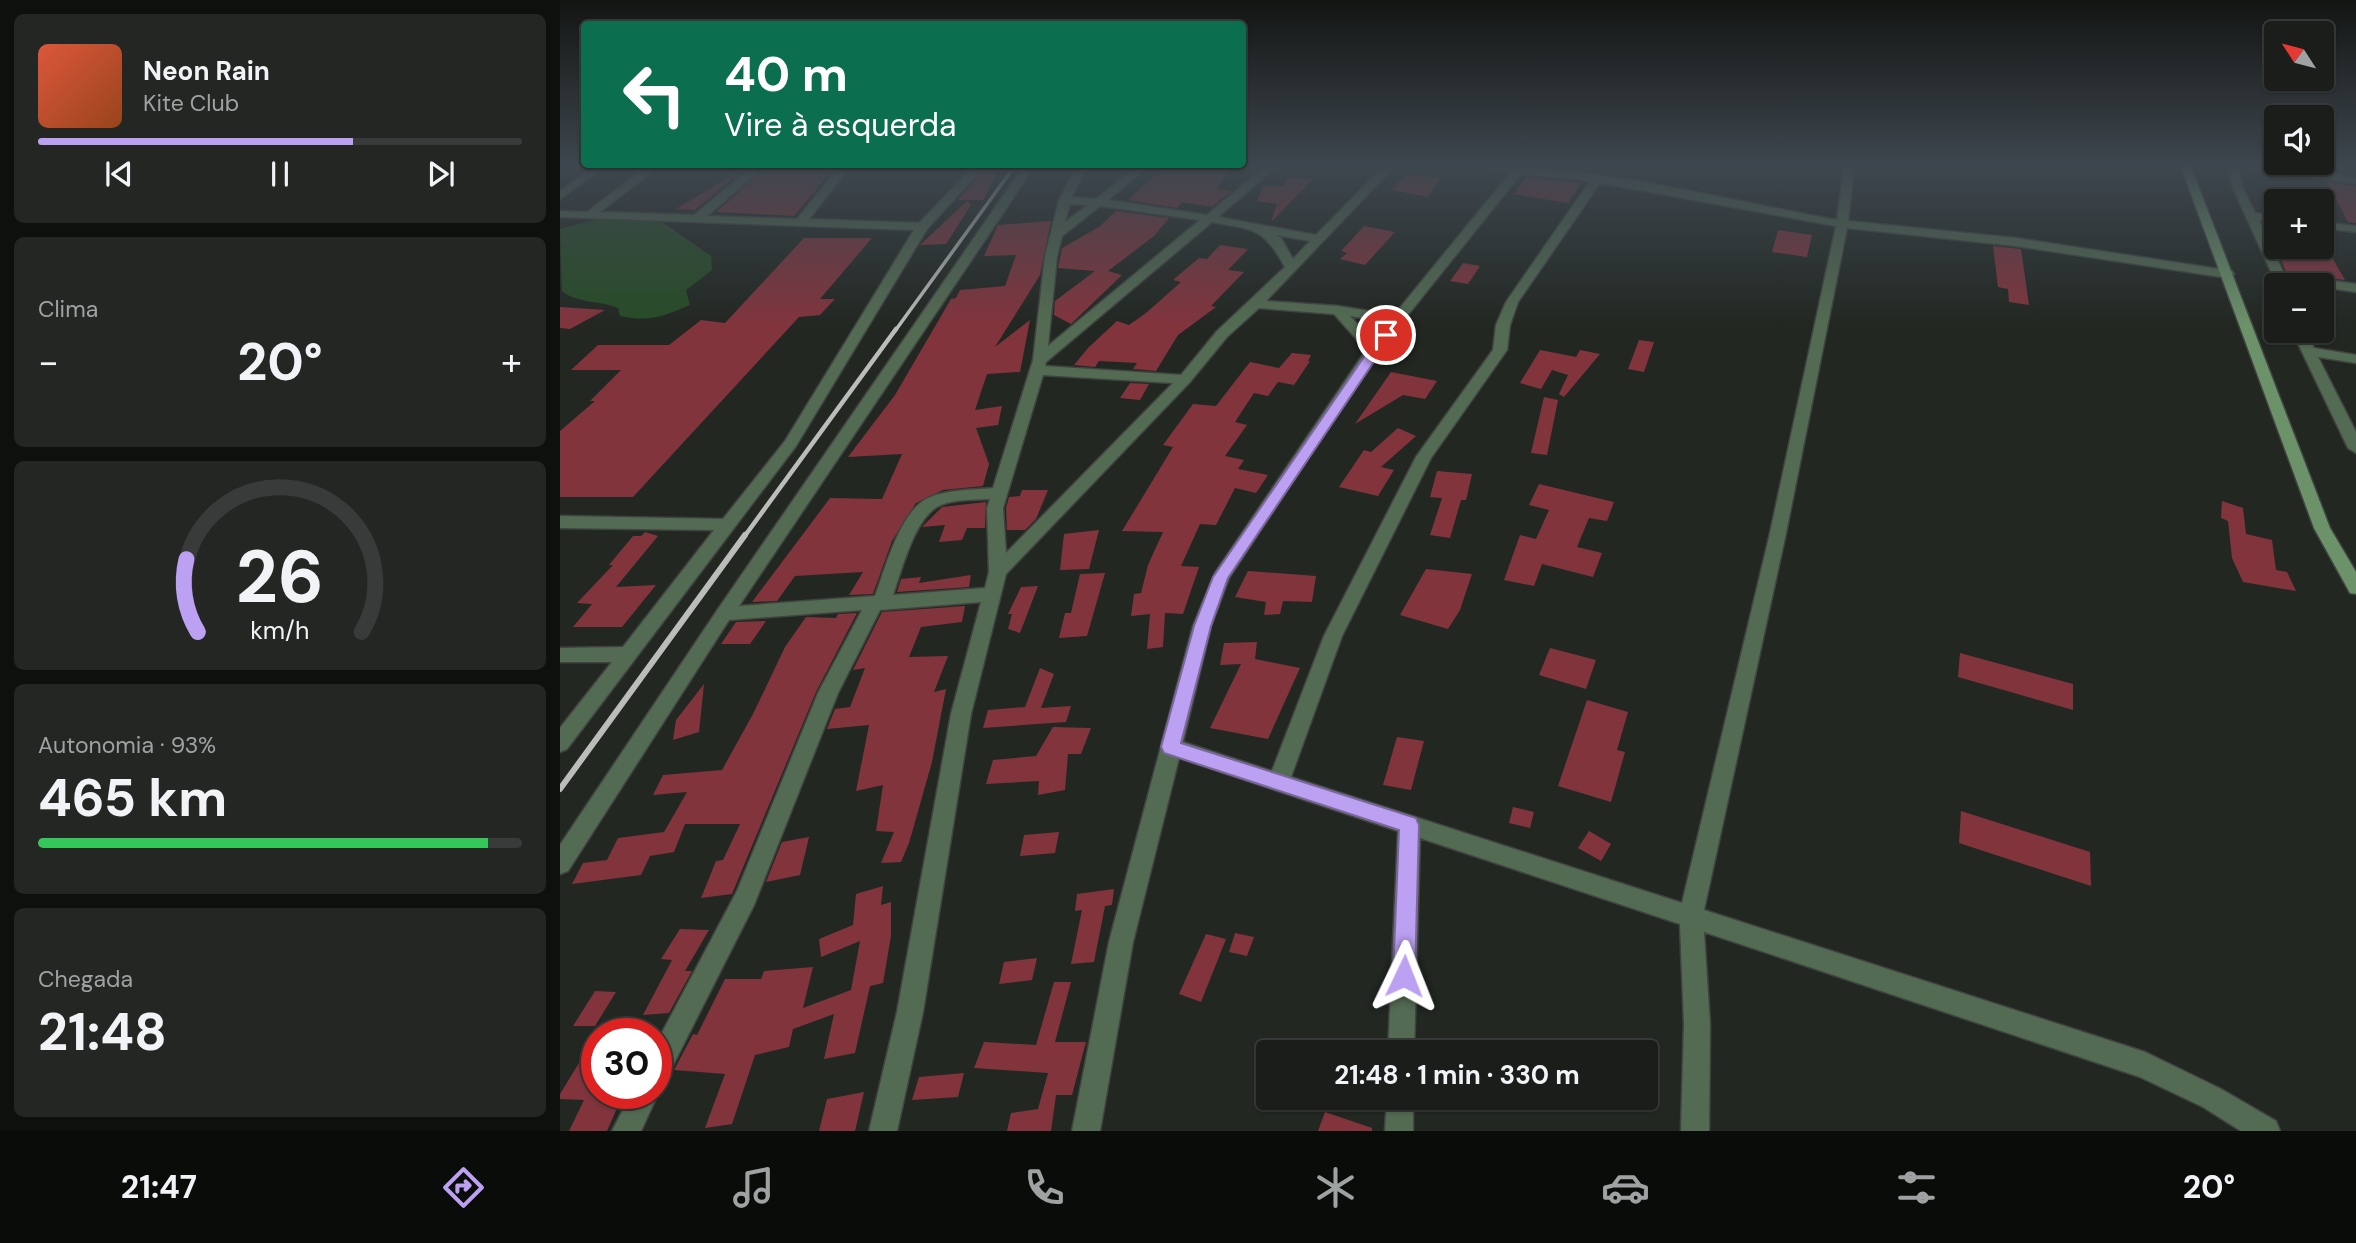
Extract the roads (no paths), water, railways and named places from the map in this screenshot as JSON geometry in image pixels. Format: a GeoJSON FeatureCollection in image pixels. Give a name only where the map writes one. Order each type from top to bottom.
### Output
{"type":"FeatureCollection","features":[{"type":"Feature","properties":{"kind":"street"},"geometry":{"type":"LineString","coordinates":[[734,220],[922,227]]}},
{"type":"Feature","properties":{"kind":"street"},"geometry":{"type":"LineString","coordinates":[[800,223],[803,220]]}},
{"type":"Feature","properties":{"kind":"street"},"geometry":{"type":"LineString","coordinates":[[560,743],[791,443],[929,220]]}},
{"type":"Feature","properties":{"kind":"street"},"geometry":{"type":"LineString","coordinates":[[560,864],[724,614],[993,220]]}},
{"type":"Feature","properties":{"kind":"street"},"geometry":{"type":"LineString","coordinates":[[883,1131],[910,1012],[961,714],[996,583],[995,508],[1038,365],[1051,256],[1060,220]]}},
{"type":"Feature","properties":{"kind":"street"},"geometry":{"type":"LineString","coordinates":[[1057,234],[1076,220]]}},
{"type":"Feature","properties":{"kind":"street"},"geometry":{"type":"LineString","coordinates":[[1038,365],[1208,220]]}},
{"type":"Feature","properties":{"kind":"street"},"geometry":{"type":"LineString","coordinates":[[1222,220],[1261,230],[1319,239]]}},
{"type":"Feature","properties":{"kind":"street"},"geometry":{"type":"LineString","coordinates":[[724,614],[878,604],[996,583],[1185,379],[1222,334],[1256,304],[1338,220]]}},
{"type":"Feature","properties":{"kind":"street"},"geometry":{"type":"LineString","coordinates":[[1086,1131],[1121,942],[1202,626],[1221,577],[1373,350],[1479,220]]}},
{"type":"Feature","properties":{"kind":"street"},"geometry":{"type":"LineString","coordinates":[[1278,782],[1333,636],[1424,457],[1500,350],[1503,325],[1512,302],[1569,220]]}},
{"type":"Feature","properties":{"kind":"street"},"geometry":{"type":"LineString","coordinates":[[1824,220],[2016,242],[2228,274]]}},
{"type":"Feature","properties":{"kind":"street"},"geometry":{"type":"LineString","coordinates":[[1695,1131],[1697,1024],[1691,916],[1778,533],[1842,220]]}},
{"type":"Feature","properties":{"kind":"street"},"geometry":{"type":"LineString","coordinates":[[2207,220],[2322,528],[2356,588]]}},
{"type":"Feature","properties":{"kind":"street"},"geometry":{"type":"LineString","coordinates":[[2253,220],[2278,273]]}},
{"type":"Feature","properties":{"kind":"street"},"geometry":{"type":"LineString","coordinates":[[2334,226],[2356,229]]}},
{"type":"Feature","properties":{"kind":"street"},"geometry":{"type":"LineString","coordinates":[[1261,230],[1277,241],[1290,266]]}},
{"type":"Feature","properties":{"kind":"street"},"geometry":{"type":"LineString","coordinates":[[2334,286],[2356,288]]}},
{"type":"Feature","properties":{"kind":"street"},"geometry":{"type":"LineString","coordinates":[[1256,304],[1338,310],[1399,320]]}},
{"type":"Feature","properties":{"kind":"street"},"geometry":{"type":"LineString","coordinates":[[1338,310],[1373,350]]}},
{"type":"Feature","properties":{"kind":"street"},"geometry":{"type":"LineString","coordinates":[[2305,343],[2356,447]]}},
{"type":"Feature","properties":{"kind":"street"},"geometry":{"type":"LineString","coordinates":[[2309,351],[2356,359]]}},
{"type":"Feature","properties":{"kind":"street"},"geometry":{"type":"LineString","coordinates":[[1038,365],[1185,379]]}},
{"type":"Feature","properties":{"kind":"street"},"geometry":{"type":"LineString","coordinates":[[672,1041],[746,897],[828,692],[878,604],[913,522],[923,508],[933,501],[999,493]]}},
{"type":"Feature","properties":{"kind":"street"},"geometry":{"type":"LineString","coordinates":[[560,522],[729,525]]}},
{"type":"Feature","properties":{"kind":"street"},"geometry":{"type":"LineString","coordinates":[[560,655],[627,654]]}},
{"type":"Feature","properties":{"kind":"street"},"geometry":{"type":"LineString","coordinates":[[1171,747],[2145,1065],[2212,1098],[2266,1131]]}},
{"type":"Feature","properties":{"kind":"street"},"geometry":{"type":"LineString","coordinates":[[1401,1040],[1409,825]]}},
{"type":"Feature","properties":{"kind":"street"},"geometry":{"type":"LineString","coordinates":[[626,1131],[637,1109]]}},
{"type":"Feature","properties":{"kind":"street"},"geometry":{"type":"LineString","coordinates":[[1399,1131],[1400,1110]]}},
{"type":"Feature","properties":{"kind":"railway"},"geometry":{"type":"LineString","coordinates":[[895,331],[976,220]]}},
{"type":"Feature","properties":{"kind":"railway"},"geometry":{"type":"LineString","coordinates":[[744,537],[896,329]]}},
{"type":"Feature","properties":{"kind":"railway"},"geometry":{"type":"LineString","coordinates":[[560,789],[745,535]]}}]}
